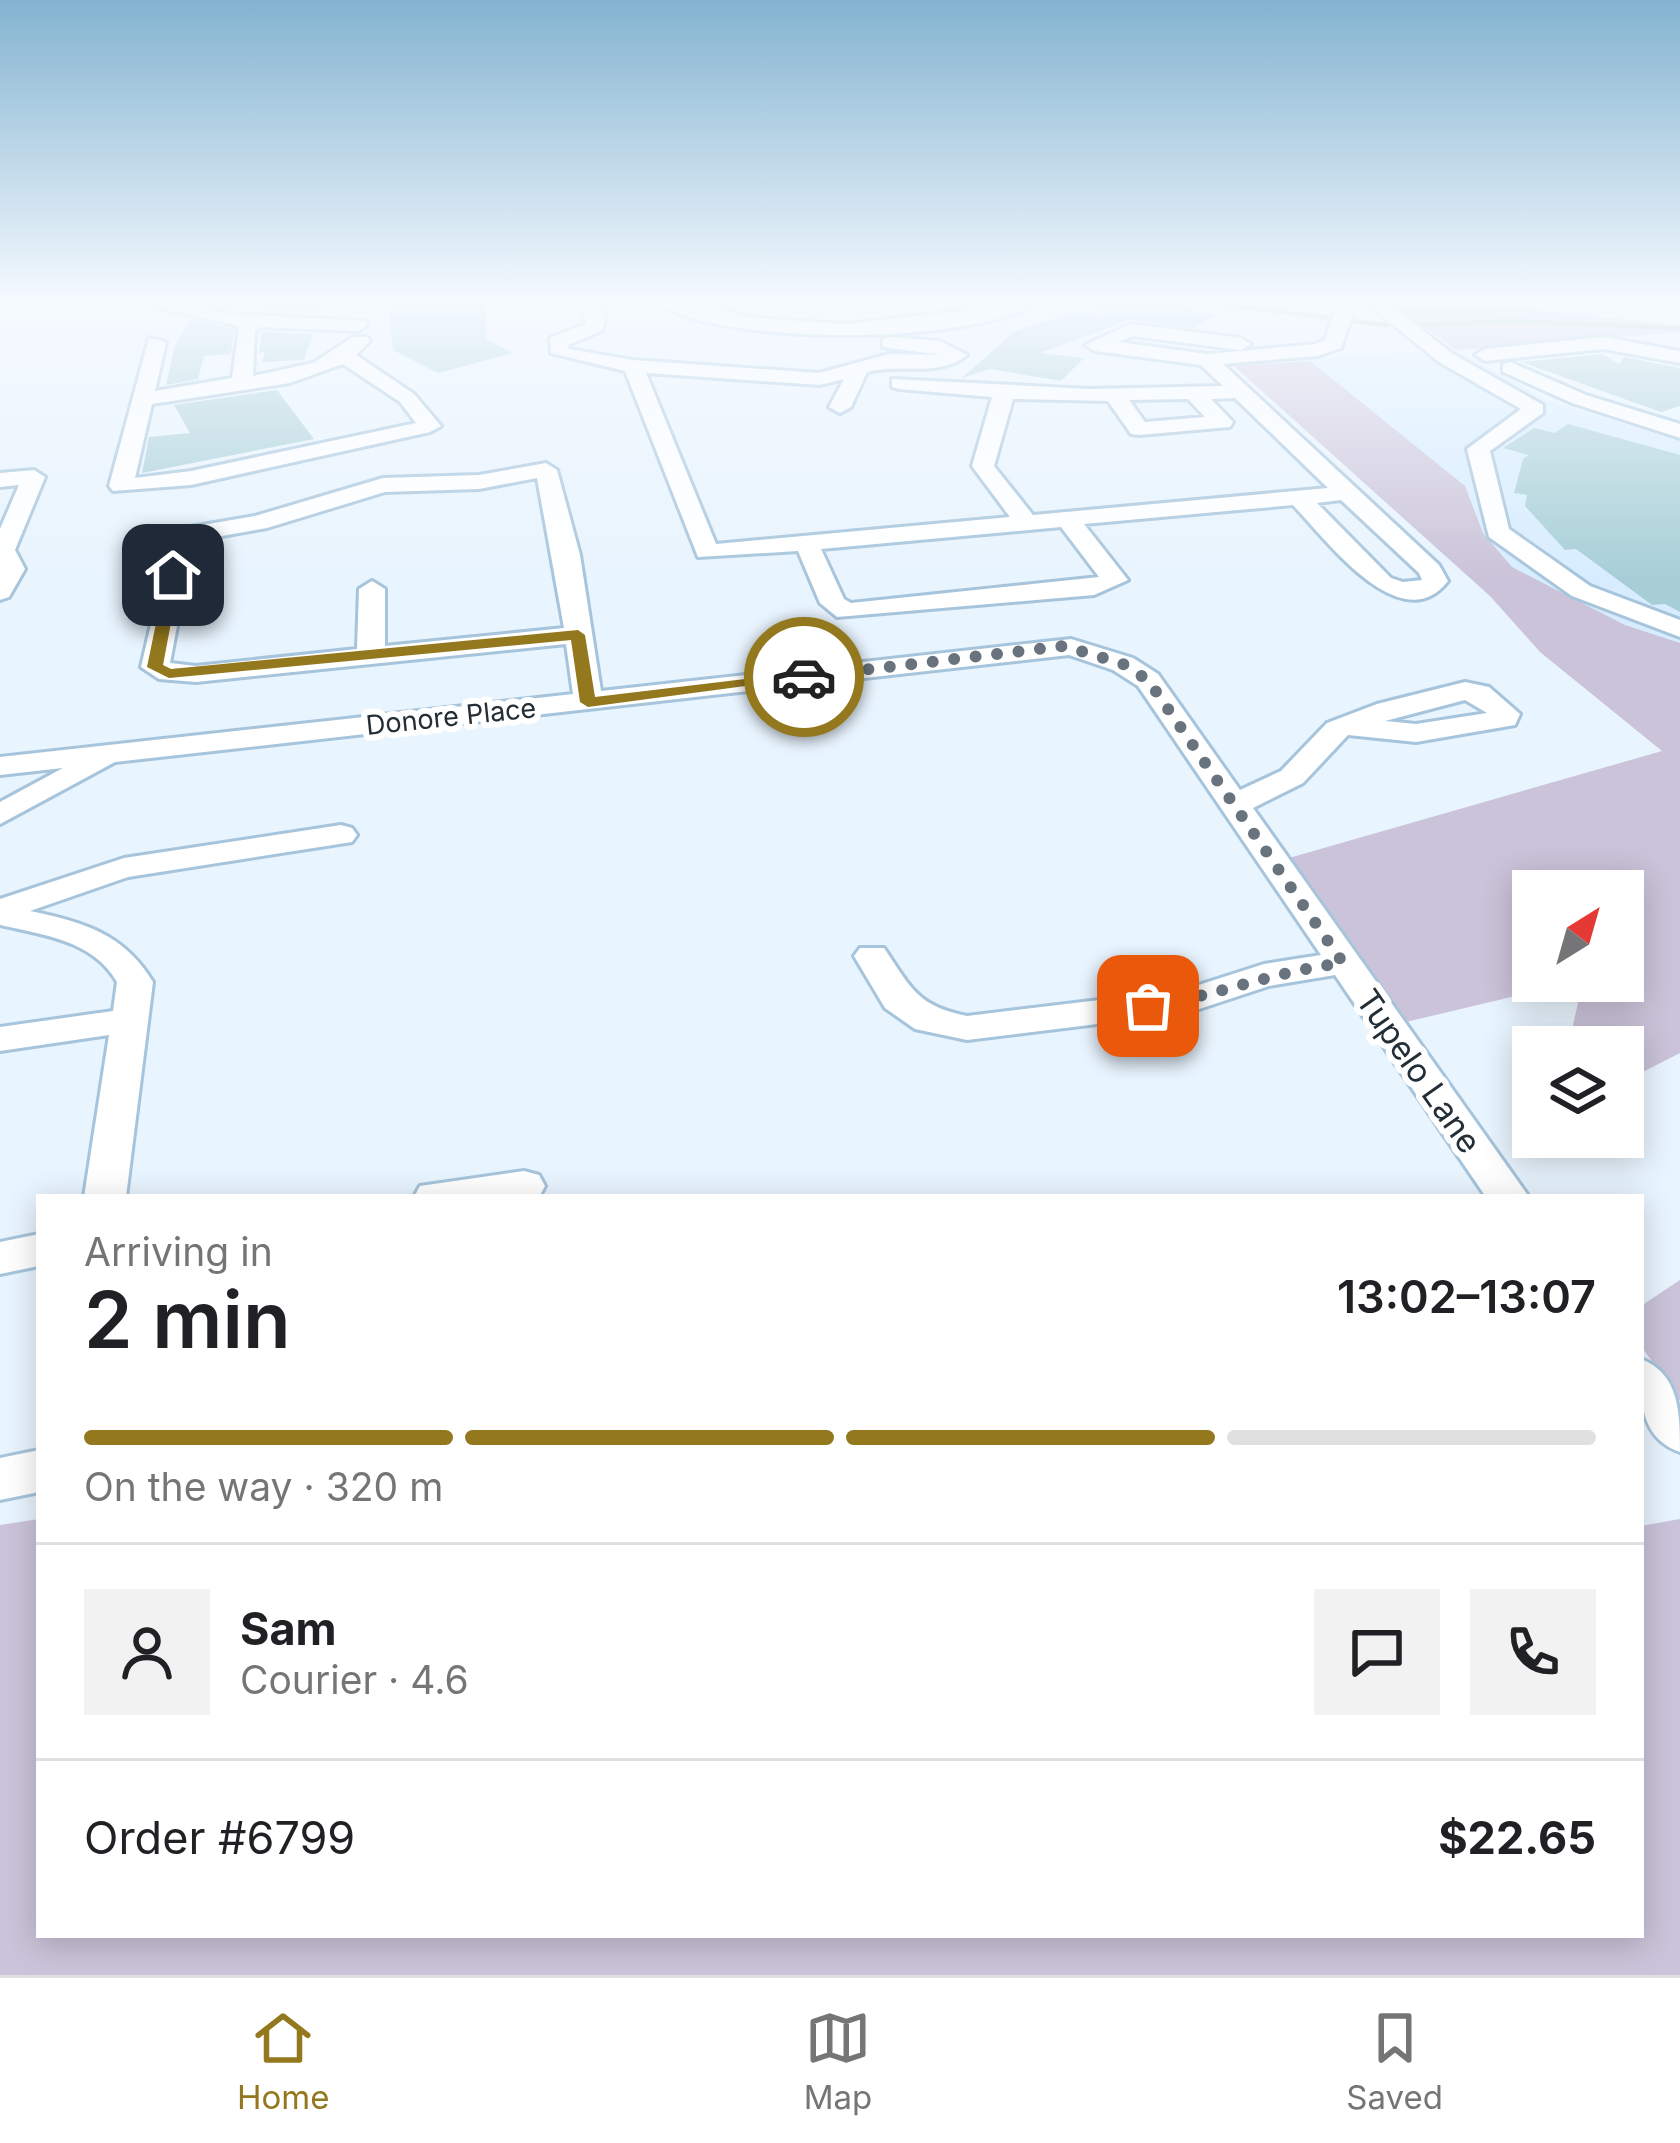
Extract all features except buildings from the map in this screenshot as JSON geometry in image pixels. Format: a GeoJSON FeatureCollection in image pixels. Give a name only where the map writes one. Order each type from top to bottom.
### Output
{"type":"FeatureCollection","features":[{"type":"Feature","properties":{"kind":"street"},"geometry":{"type":"LineString","coordinates":[[144,394],[121,486],[191,478],[430,426],[401,394]]}},
{"type":"Feature","properties":{"kind":"street"},"geometry":{"type":"LineString","coordinates":[[143,400],[177,394]]}},
{"type":"Feature","properties":{"kind":"street"},"geometry":{"type":"LineString","coordinates":[[656,394],[667,407],[707,552],[1347,493]]}},
{"type":"Feature","properties":{"kind":"street"},"geometry":{"type":"LineString","coordinates":[[667,407],[679,394]]}},
{"type":"Feature","properties":{"kind":"street"},"geometry":{"type":"LineString","coordinates":[[840,407],[846,394]]}},
{"type":"Feature","properties":{"kind":"street"},"geometry":{"type":"LineString","coordinates":[[1003,394],[983,466],[1029,525]]}},
{"type":"Feature","properties":{"kind":"street"},"geometry":{"type":"LineString","coordinates":[[1083,394],[1149,394]]}},
{"type":"Feature","properties":{"kind":"street"},"geometry":{"type":"LineString","coordinates":[[1156,394],[1182,425]]}},
{"type":"Feature","properties":{"kind":"street"},"geometry":{"type":"LineString","coordinates":[[1114,395],[1139,429],[1222,422],[1195,394]]}},
{"type":"Feature","properties":{"kind":"street"},"geometry":{"type":"LineString","coordinates":[[1242,394],[1430,570],[1435,581],[1428,588],[1401,590],[1382,583],[1299,498]]}},
{"type":"Feature","properties":{"kind":"street"},"geometry":{"type":"LineString","coordinates":[[1510,394],[1536,409],[1478,449],[1498,532],[1581,591],[1680,629]]}},
{"type":"Feature","properties":{"kind":"street"},"geometry":{"type":"LineString","coordinates":[[1569,394],[1680,431]]}},
{"type":"Feature","properties":{"kind":"street"},"geometry":{"type":"LineString","coordinates":[[578,635],[196,674],[155,667],[182,535],[258,524],[383,485],[479,482],[546,470],[555,494],[578,635],[588,702]]}},
{"type":"Feature","properties":{"kind":"street"},"geometry":{"type":"LineString","coordinates":[[0,480],[34,477],[3,550],[12,569],[0,592]]}},
{"type":"Feature","properties":{"kind":"street"},"geometry":{"type":"LineString","coordinates":[[1235,527],[1318,518]]}},
{"type":"Feature","properties":{"kind":"street"},"geometry":{"type":"LineString","coordinates":[[806,544],[833,603],[846,611],[1094,587],[1115,580],[1069,521]]}},
{"type":"Feature","properties":{"kind":"street"},"geometry":{"type":"LineString","coordinates":[[371,656],[372,589]]}},
{"type":"Feature","properties":{"kind":"street","name":"Donore Place"},"geometry":{"type":"LineString","coordinates":[[0,766],[1064,646],[1114,661]]}},
{"type":"Feature","properties":{"kind":"street","name":"Tupelo Lane"},"geometry":{"type":"LineString","coordinates":[[1114,661],[1148,680],[1506,1194]]}},
{"type":"Feature","properties":{"kind":"street"},"geometry":{"type":"LineString","coordinates":[[1234,805],[1292,777],[1327,735],[1346,726]]}},
{"type":"Feature","properties":{"kind":"street"},"geometry":{"type":"LineString","coordinates":[[0,815],[62,785],[113,752]]}},
{"type":"Feature","properties":{"kind":"street"},"geometry":{"type":"LineString","coordinates":[[0,913],[35,894],[106,870],[341,835]]}},
{"type":"Feature","properties":{"kind":"street"},"geometry":{"type":"LineString","coordinates":[[0,913],[74,932],[120,954],[135,982],[105,1194]]}},
{"type":"Feature","properties":{"kind":"street"},"geometry":{"type":"LineString","coordinates":[[872,956],[898,1000],[928,1020],[967,1028],[1187,1001],[1264,976],[1343,963]]}},
{"type":"Feature","properties":{"kind":"street"},"geometry":{"type":"LineString","coordinates":[[0,1039],[132,1020]]}},
{"type":"Feature","properties":{"kind":"street"},"geometry":{"type":"LineString","coordinates":[[459,1194],[524,1186]]}},
{"type":"Feature","properties":{"kind":"street"},"geometry":{"type":"LineString","coordinates":[[0,1258],[36,1251]]}},
{"type":"Feature","properties":{"kind":"street"},"geometry":{"type":"LineString","coordinates":[[1644,1382],[1680,1432]]}},
{"type":"Feature","properties":{"kind":"street"},"geometry":{"type":"LineString","coordinates":[[0,1479],[36,1472]]}},
{"type":"Feature","properties":{"kind":"shaded area"},"geometry":{"type":"Polygon","coordinates":[[[1265,394],[1351,394],[1465,486],[1483,533],[1512,567],[1625,625],[1680,643],[1680,1053],[1644,1071],[1644,1026],[1573,1026],[1578,1002],[1644,1002],[1644,870],[1512,870],[1512,997],[1406,1022],[1289,858],[1662,751],[1540,652],[1490,596],[1265,394]]]}},
{"type":"Feature","properties":{"kind":"shaded area"},"geometry":{"type":"Polygon","coordinates":[[[1266,394],[1536,394],[1680,441],[1680,659],[1490,596],[1266,394]]]}},
{"type":"Feature","properties":{"kind":"shaded area"},"geometry":{"type":"Polygon","coordinates":[[[1680,1280],[1680,1401],[1644,1350],[1644,1304],[1680,1280]]]}},
{"type":"Feature","properties":{"kind":"shaded area"},"geometry":{"type":"Polygon","coordinates":[[[36,1519],[36,1938],[1644,1938],[1644,1525],[1680,1519],[1680,1975],[0,1975],[0,1525],[36,1519]]]}},
{"type":"Feature","properties":{"kind":"way so far"},"geometry":{"type":"LineString","coordinates":[[804,677],[1064,646],[1123,664],[1148,680],[1343,963],[1294,969],[1207,996],[1148,1006]]}},
{"type":"Feature","properties":{"kind":"route"},"geometry":{"type":"LineString","coordinates":[[173,575],[155,656],[155,667],[169,674],[578,635],[588,702],[804,677]]}}]}
